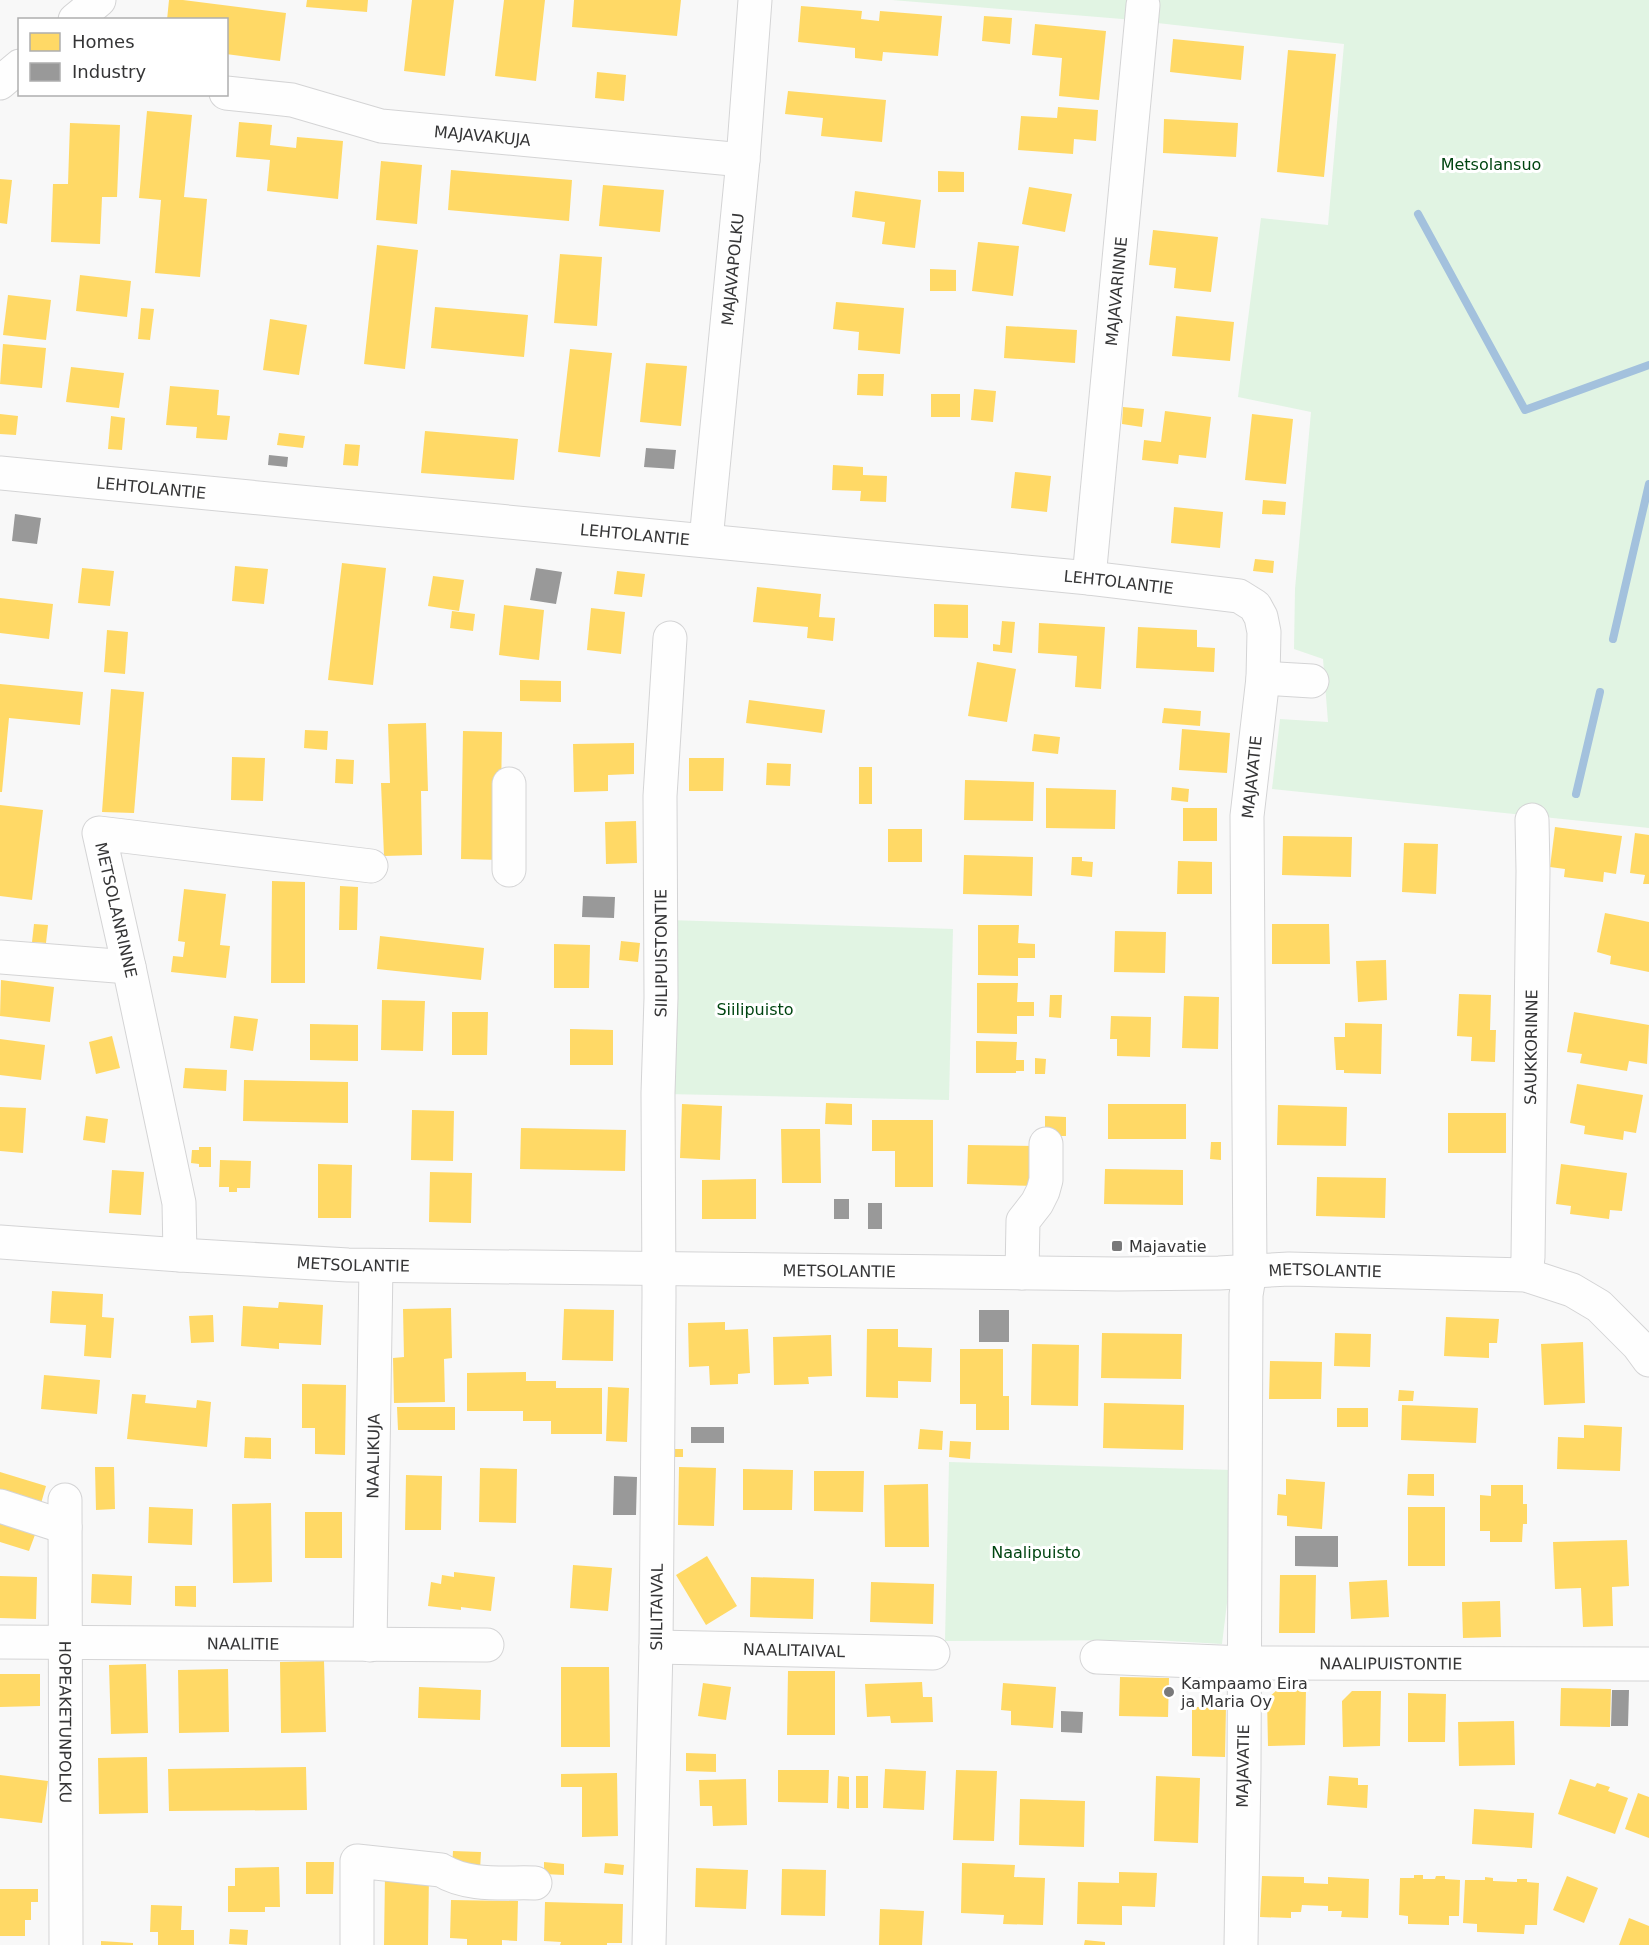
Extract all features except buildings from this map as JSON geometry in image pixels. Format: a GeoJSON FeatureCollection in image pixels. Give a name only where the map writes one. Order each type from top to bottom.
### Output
{"type":"FeatureCollection","features":[{"type":"Feature","properties":{"kind":"street"},"geometry":{"type":"LineString","coordinates":[[77,18],[99,0]]}},
{"type":"Feature","properties":{"kind":"street","name":"MAJAVAPOLKU"},"geometry":{"type":"LineString","coordinates":[[706,540],[743,160],[754,0]]}},
{"type":"Feature","properties":{"kind":"street","name":"MAJAVARINNE"},"geometry":{"type":"LineString","coordinates":[[1089,578],[1143,5]]}},
{"type":"Feature","properties":{"kind":"street"},"geometry":{"type":"LineString","coordinates":[[0,82],[18,68]]}},
{"type":"Feature","properties":{"kind":"street","name":"MAJAVAKUJA"},"geometry":{"type":"LineString","coordinates":[[228,93],[292,100],[381,126],[743,160]]}},
{"type":"Feature","properties":{"kind":"street","name":"LEHTOLANTIE"},"geometry":{"type":"LineString","coordinates":[[0,473],[1089,578],[1239,596],[1255,606],[1261,617]]}},
{"type":"Feature","properties":{"kind":"street","name":"MAJAVATIE"},"geometry":{"type":"LineString","coordinates":[[1241,1945],[1246,1295],[1250,1271],[1247,816],[1263,678],[1264,632],[1261,617]]}},
{"type":"Feature","properties":{"kind":"street","name":"SIILIPUISTONTIE"},"geometry":{"type":"LineString","coordinates":[[659,1269],[660,796],[670,638]]}},
{"type":"Feature","properties":{"kind":"street"},"geometry":{"type":"LineString","coordinates":[[1263,678],[1312,681]]}},
{"type":"Feature","properties":{"kind":"street"},"geometry":{"type":"LineString","coordinates":[[509,784],[509,870]]}},
{"type":"Feature","properties":{"kind":"street","name":"SAUKKORINNE"},"geometry":{"type":"LineString","coordinates":[[1526,1275],[1530,1152],[1532,820]]}},
{"type":"Feature","properties":{"kind":"street","name":"METSOLANRINNE"},"geometry":{"type":"LineString","coordinates":[[180,1255],[179,1203],[99,833],[371,866]]}},
{"type":"Feature","properties":{"kind":"street"},"geometry":{"type":"LineString","coordinates":[[0,957],[129,967]]}},
{"type":"Feature","properties":{"kind":"street"},"geometry":{"type":"LineString","coordinates":[[1022,1273],[1023,1221],[1043,1191],[1046,1180],[1046,1144]]}},
{"type":"Feature","properties":{"kind":"street","name":"METSOLANTIE"},"geometry":{"type":"LineString","coordinates":[[0,1242],[376,1266],[1022,1273],[1208,1273],[1289,1269],[1526,1275],[1572,1290],[1599,1306],[1649,1360]]}},
{"type":"Feature","properties":{"kind":"street","name":"NAALIKUJA"},"geometry":{"type":"LineString","coordinates":[[370,1645],[376,1266]]}},
{"type":"Feature","properties":{"kind":"street","name":"SIILITAIVAL"},"geometry":{"type":"LineString","coordinates":[[649,1945],[656,1647],[659,1269]]}},
{"type":"Feature","properties":{"kind":"street","name":"HOPEAKETUNPOLKU"},"geometry":{"type":"LineString","coordinates":[[0,1506],[65,1513],[66,1945]]}},
{"type":"Feature","properties":{"kind":"street","name":"NAALITIE"},"geometry":{"type":"LineString","coordinates":[[0,1642],[487,1645]]}},
{"type":"Feature","properties":{"kind":"street","name":"NAALITAIVAL"},"geometry":{"type":"LineString","coordinates":[[656,1647],[933,1653]]}},
{"type":"Feature","properties":{"kind":"street","name":"NAALIPUISTONTIE"},"geometry":{"type":"LineString","coordinates":[[1097,1657],[1185,1650],[1244,1663],[1649,1664]]}},
{"type":"Feature","properties":{"kind":"street"},"geometry":{"type":"LineString","coordinates":[[357,1945],[357,1861],[441,1870],[452,1877],[467,1881],[535,1883]]}},
{"type":"Feature","properties":{"kind":"green space","name":"Metsolansuo"},"geometry":{"type":"Polygon","coordinates":[[[892,0],[1649,0],[1649,828],[1272,789],[1280,719],[1328,722],[1323,659],[1294,649],[1295,589],[1311,412],[1238,397],[1261,218],[1328,225],[1344,44],[1122,19],[892,0]]]}},
{"type":"Feature","properties":{"kind":"green space","name":"Siilipuisto"},"geometry":{"type":"Polygon","coordinates":[[[669,920],[953,929],[949,1100],[665,1094],[669,920]]]}},
{"type":"Feature","properties":{"kind":"green space","name":"Naalipuisto"},"geometry":{"type":"Polygon","coordinates":[[[949,1462],[1233,1470],[1227,1603],[1222,1644],[1153,1640],[945,1641],[949,1462]]]}},
{"type":"Feature","properties":{"kind":"waterway"},"geometry":{"type":"LineString","coordinates":[[1418,214],[1525,410],[1649,365]]}},
{"type":"Feature","properties":{"kind":"waterway"},"geometry":{"type":"LineString","coordinates":[[1613,639],[1649,484]]}},
{"type":"Feature","properties":{"kind":"waterway"},"geometry":{"type":"LineString","coordinates":[[1576,794],[1600,692]]}},
{"type":"Feature","properties":{"kind":"place","name":"Majavatie"},"geometry":{"type":"Point","coordinates":[1117,1246]}},
{"type":"Feature","properties":{"kind":"place","name":"Kampaamo Eira ja Maria Oy"},"geometry":{"type":"Point","coordinates":[1169,1692]}}]}
